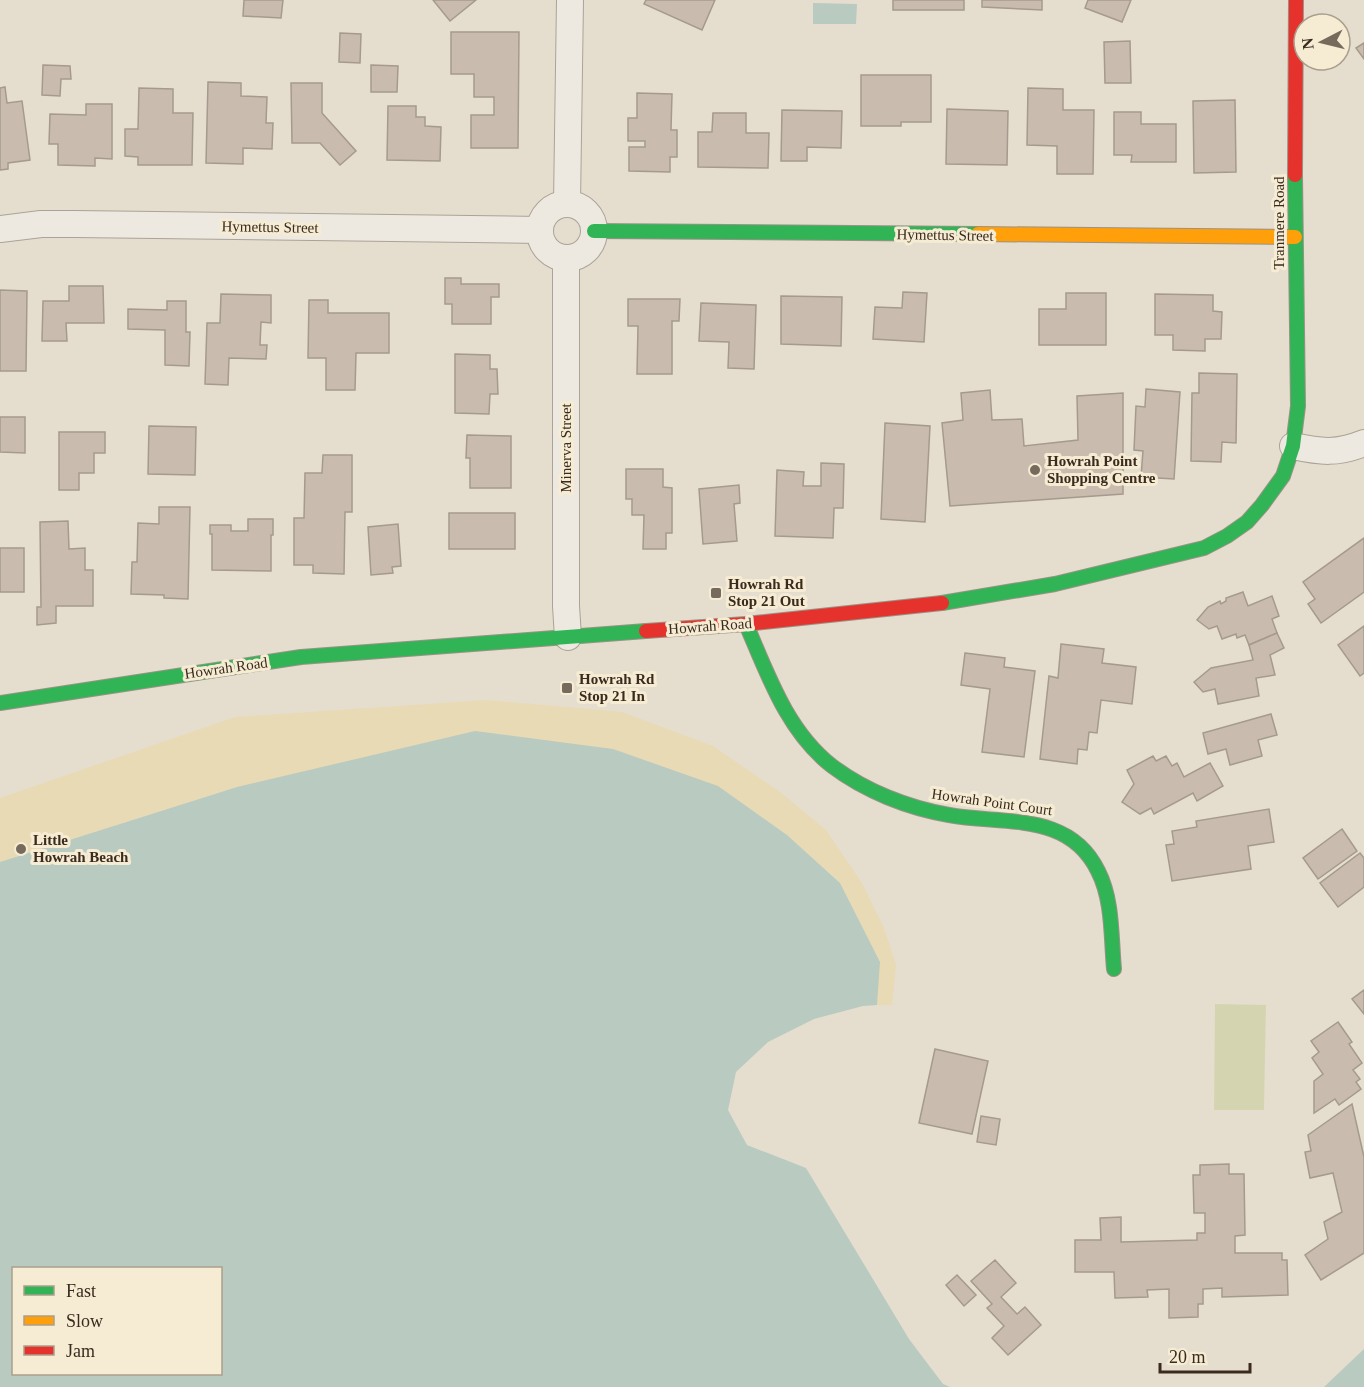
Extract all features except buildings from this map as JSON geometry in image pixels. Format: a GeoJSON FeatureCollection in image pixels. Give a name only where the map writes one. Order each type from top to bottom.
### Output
{"type":"FeatureCollection","features":[{"type":"Feature","properties":{"kind":"street"},"geometry":{"type":"LineString","coordinates":[[567,203],[570,0]]}},
{"type":"Feature","properties":{"kind":"street","name":"Tranmere Road"},"geometry":{"type":"LineString","coordinates":[[1293,446],[1298,406],[1295,237],[1296,0]]}},
{"type":"Feature","properties":{"kind":"street"},"geometry":{"type":"LineString","coordinates":[[567,203],[583,209],[593,223],[594,231],[586,250],[566,258],[550,252],[541,238],[540,230],[541,222],[551,208],[567,203]]}},
{"type":"Feature","properties":{"kind":"street","name":"Hymettus Street"},"geometry":{"type":"LineString","coordinates":[[0,230],[41,224],[75,224],[540,230]]}},
{"type":"Feature","properties":{"kind":"street","name":"Hymettus Street"},"geometry":{"type":"LineString","coordinates":[[594,231],[1295,237]]}},
{"type":"Feature","properties":{"kind":"street","name":"Minerva Street"},"geometry":{"type":"LineString","coordinates":[[566,258],[566,606],[568,637]]}},
{"type":"Feature","properties":{"kind":"street"},"geometry":{"type":"LineString","coordinates":[[1293,446],[1320,452],[1334,452],[1364,443]]}},
{"type":"Feature","properties":{"kind":"street","name":"Howrah Road"},"geometry":{"type":"LineString","coordinates":[[0,703],[301,657],[746,624],[952,602],[1055,584],[1173,557],[1204,548],[1227,536],[1247,522],[1262,505],[1283,476],[1293,446]]}},
{"type":"Feature","properties":{"kind":"street","name":"Howrah Point Court"},"geometry":{"type":"LineString","coordinates":[[746,624],[785,711],[807,743],[831,765],[857,782],[888,797],[950,816],[1055,828],[1071,837],[1087,853],[1098,870],[1107,901],[1114,969]]}},
{"type":"Feature","properties":{"kind":"green space"},"geometry":{"type":"Polygon","coordinates":[[[1215,1004],[1266,1005],[1264,1110],[1214,1110],[1215,1004]]]}},
{"type":"Feature","properties":{"kind":"sand","name":"Little Howrah Beach"},"geometry":{"type":"Polygon","coordinates":[[[487,700],[622,712],[713,746],[780,792],[826,830],[862,883],[884,928],[896,965],[892,1005],[877,1005],[879,962],[840,883],[787,835],[718,787],[237,787],[0,862],[0,798],[235,717],[487,700]]]}},
{"type":"Feature","properties":{"kind":"shaded area"},"geometry":{"type":"Polygon","coordinates":[[[813,3],[857,4],[856,24],[813,24],[813,3]]]}},
{"type":"Feature","properties":{"kind":"shaded area"},"geometry":{"type":"Polygon","coordinates":[[[475,731],[613,749],[718,786],[787,835],[840,883],[880,962],[877,1005],[863,1006],[814,1019],[768,1042],[736,1072],[728,1110],[747,1145],[806,1168],[909,1339],[943,1384],[950,1387],[0,1387],[0,862],[237,787],[475,731]]]}},
{"type":"Feature","properties":{"kind":"shaded area"},"geometry":{"type":"Polygon","coordinates":[[[1364,1349],[1364,1387],[1324,1387],[1364,1349]]]}},
{"type":"Feature","properties":{"kind":"traffic: fast"},"geometry":{"type":"LineString","coordinates":[[942,603],[1055,584],[1204,548],[1247,522],[1262,505],[1283,476],[1293,446],[1298,406],[1295,175]]}},
{"type":"Feature","properties":{"kind":"traffic: fast"},"geometry":{"type":"LineString","coordinates":[[594,231],[978,234]]}},
{"type":"Feature","properties":{"kind":"traffic: fast"},"geometry":{"type":"LineString","coordinates":[[746,624],[771,682],[791,719],[816,752],[845,775],[873,791],[918,808],[970,818],[1033,824],[1052,830],[1070,838],[1085,852],[1098,871],[1106,894],[1114,969]]}},
{"type":"Feature","properties":{"kind":"traffic: fast"},"geometry":{"type":"LineString","coordinates":[[0,703],[301,657],[646,631]]}},
{"type":"Feature","properties":{"kind":"traffic: slow"},"geometry":{"type":"LineString","coordinates":[[978,234],[1295,237]]}},
{"type":"Feature","properties":{"kind":"traffic: jam"},"geometry":{"type":"LineString","coordinates":[[1295,175],[1296,0]]}},
{"type":"Feature","properties":{"kind":"traffic: jam"},"geometry":{"type":"LineString","coordinates":[[646,631],[746,624],[942,603]]}},
{"type":"Feature","properties":{"kind":"place","name":"Howrah Point Shopping Centre"},"geometry":{"type":"Point","coordinates":[1035,470]}},
{"type":"Feature","properties":{"kind":"place","name":"Howrah Rd Stop 21 Out"},"geometry":{"type":"Point","coordinates":[716,593]}},
{"type":"Feature","properties":{"kind":"place","name":"Howrah Rd Stop 21 In"},"geometry":{"type":"Point","coordinates":[567,688]}},
{"type":"Feature","properties":{"kind":"place","name":"Little Howrah Beach"},"geometry":{"type":"Point","coordinates":[21,849]}}]}
